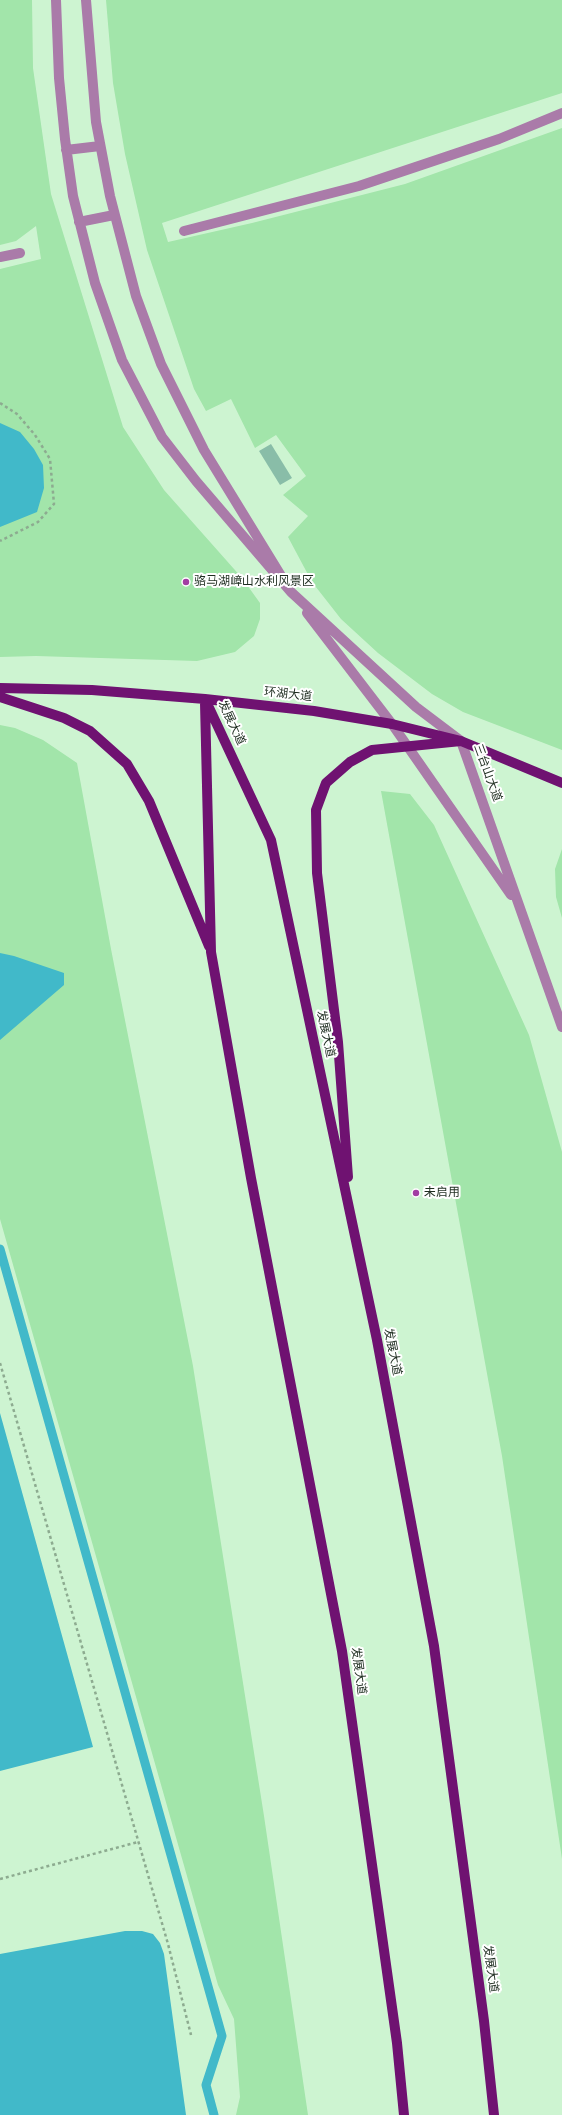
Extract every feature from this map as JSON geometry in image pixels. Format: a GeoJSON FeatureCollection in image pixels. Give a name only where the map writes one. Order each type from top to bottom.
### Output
{"type":"FeatureCollection","features":[{"type":"Feature","properties":{"kind":"main road","name":"环湖大道"},"geometry":{"type":"LineString","coordinates":[[0,688],[92,690],[314,710],[392,724],[462,741],[562,783]]}},
{"type":"Feature","properties":{"kind":"main road"},"geometry":{"type":"LineString","coordinates":[[0,697],[64,718],[90,731],[127,764],[149,801],[212,952]]}},
{"type":"Feature","properties":{"kind":"main road","name":"发展大道"},"geometry":{"type":"LineString","coordinates":[[205,699],[212,952],[251,1178],[342,1651],[397,2043],[404,2115]]}},
{"type":"Feature","properties":{"kind":"main road","name":"发展大道"},"geometry":{"type":"LineString","coordinates":[[205,699],[271,840],[377,1340],[434,1646],[484,2021],[494,2115]]}},
{"type":"Feature","properties":{"kind":"main road"},"geometry":{"type":"LineString","coordinates":[[351,1217],[338,1042],[317,873],[316,810],[326,783],[350,762],[372,750],[462,741]]}},
{"type":"Feature","properties":{"kind":"street"},"geometry":{"type":"LineString","coordinates":[[56,0],[59,78],[66,150],[73,196],[95,283],[122,360],[162,437],[196,481],[291,592],[392,724],[518,905]]}},
{"type":"Feature","properties":{"kind":"street"},"geometry":{"type":"LineString","coordinates":[[86,0],[96,122],[100,146],[114,215],[136,296],[161,364],[204,450],[291,592]]}},
{"type":"Feature","properties":{"kind":"street"},"geometry":{"type":"LineString","coordinates":[[184,231],[359,186],[499,139],[562,113]]}},
{"type":"Feature","properties":{"kind":"street"},"geometry":{"type":"LineString","coordinates":[[66,150],[100,146]]}},
{"type":"Feature","properties":{"kind":"street"},"geometry":{"type":"LineString","coordinates":[[79,222],[114,215]]}},
{"type":"Feature","properties":{"kind":"street"},"geometry":{"type":"LineString","coordinates":[[0,257],[20,253]]}},
{"type":"Feature","properties":{"kind":"street","name":"三台山大道"},"geometry":{"type":"LineString","coordinates":[[291,592],[416,707],[462,741],[518,905],[562,1027]]}},
{"type":"Feature","properties":{"kind":"path"},"geometry":{"type":"LineString","coordinates":[[0,403],[17,414],[35,436],[50,459],[54,504],[38,522],[0,542]]}},
{"type":"Feature","properties":{"kind":"path"},"geometry":{"type":"LineString","coordinates":[[0,1363],[168,1944],[191,2035]]}},
{"type":"Feature","properties":{"kind":"path"},"geometry":{"type":"LineString","coordinates":[[0,1879],[138,1842]]}},
{"type":"Feature","properties":{"kind":"green space"},"geometry":{"type":"Polygon","coordinates":[[[0,0],[32,0],[33,68],[51,194],[123,427],[164,490],[242,578],[260,603],[260,619],[254,636],[235,652],[197,661],[36,656],[0,657],[0,269],[41,259],[36,226],[16,241],[0,245],[0,0]]]}},
{"type":"Feature","properties":{"kind":"green space"},"geometry":{"type":"Polygon","coordinates":[[[106,0],[562,0],[562,93],[162,223],[168,242],[252,223],[405,184],[562,128],[562,750],[463,712],[432,694],[378,653],[341,619],[312,582],[288,537],[308,516],[283,495],[306,476],[276,435],[255,448],[231,399],[206,411],[194,389],[147,250],[125,154],[113,83],[106,0]]]}},
{"type":"Feature","properties":{"kind":"green space"},"geometry":{"type":"Polygon","coordinates":[[[0,725],[15,728],[43,740],[77,763],[111,949],[193,1366],[264,1816],[308,2115],[236,2115],[240,2097],[234,2019],[218,1985],[0,1219],[0,725]]]}},
{"type":"Feature","properties":{"kind":"green space"},"geometry":{"type":"Polygon","coordinates":[[[381,791],[410,794],[434,825],[529,1035],[562,1152],[562,1859],[502,1456],[381,791]]]}},
{"type":"Feature","properties":{"kind":"green space"},"geometry":{"type":"Polygon","coordinates":[[[562,849],[562,918],[556,897],[555,869],[562,849]]]}},
{"type":"Feature","properties":{"kind":"water"},"geometry":{"type":"Polygon","coordinates":[[[0,423],[20,432],[34,449],[43,465],[44,488],[37,512],[0,527],[0,423]]]}},
{"type":"Feature","properties":{"kind":"water"},"geometry":{"type":"Polygon","coordinates":[[[0,953],[14,956],[64,973],[64,985],[0,1040],[0,953]]]}},
{"type":"Feature","properties":{"kind":"water"},"geometry":{"type":"Polygon","coordinates":[[[0,1413],[93,1747],[0,1771],[0,1413]]]}},
{"type":"Feature","properties":{"kind":"water"},"geometry":{"type":"Polygon","coordinates":[[[125,1931],[142,1931],[153,1934],[160,1943],[164,1954],[186,2115],[0,2115],[0,1954],[125,1931]]]}},
{"type":"Feature","properties":{"kind":"building"},"geometry":{"type":"Polygon","coordinates":[[[271,444],[292,478],[280,485],[259,451],[271,444]]]}},
{"type":"Feature","properties":{"kind":"waterway"},"geometry":{"type":"LineString","coordinates":[[0,1249],[222,2036],[206,2085],[214,2115]]}},
{"type":"Feature","properties":{"kind":"place","name":"骆马湖嶂山水利风景区"},"geometry":{"type":"Point","coordinates":[186,582]}},
{"type":"Feature","properties":{"kind":"place","name":"未启用"},"geometry":{"type":"Point","coordinates":[416,1193]}}]}
